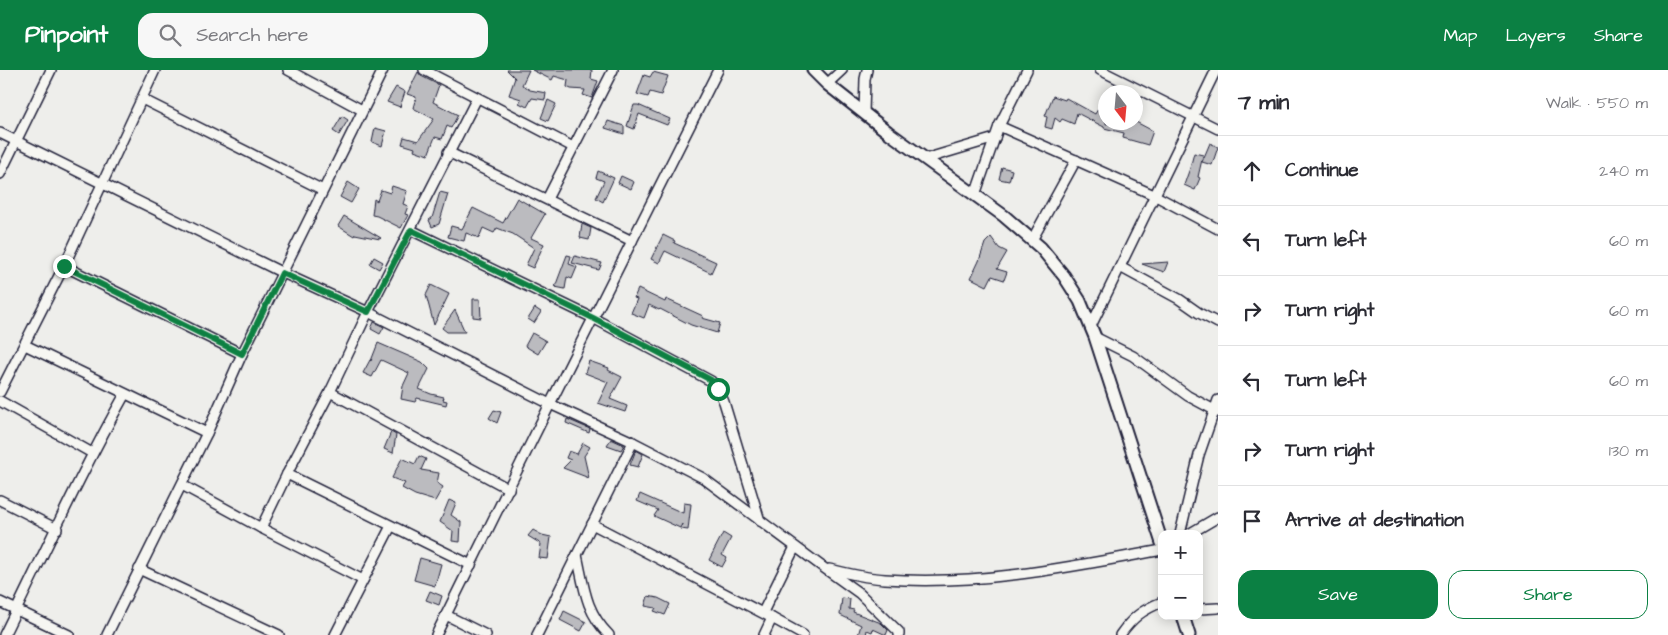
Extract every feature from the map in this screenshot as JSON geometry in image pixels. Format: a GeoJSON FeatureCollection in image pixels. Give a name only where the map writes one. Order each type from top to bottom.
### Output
{"type":"FeatureCollection","features":[{"type":"Feature","properties":{"kind":"main road"},"geometry":{"type":"LineString","coordinates":[[813,70],[827,84],[864,113],[1004,216],[1041,248],[1064,276],[1080,301],[1093,331],[1158,531]]}},
{"type":"Feature","properties":{"kind":"main road"},"geometry":{"type":"LineString","coordinates":[[1184,620],[1189,635]]}},
{"type":"Feature","properties":{"kind":"street"},"geometry":{"type":"LineString","coordinates":[[0,174],[51,70]]}},
{"type":"Feature","properties":{"kind":"street"},"geometry":{"type":"LineString","coordinates":[[0,392],[64,266],[156,70]]}},
{"type":"Feature","properties":{"kind":"street"},"geometry":{"type":"LineString","coordinates":[[288,70],[362,110]]}},
{"type":"Feature","properties":{"kind":"street"},"geometry":{"type":"LineString","coordinates":[[106,635],[182,485],[242,354],[383,70]]}},
{"type":"Feature","properties":{"kind":"street"},"geometry":{"type":"LineString","coordinates":[[424,70],[573,147]]}},
{"type":"Feature","properties":{"kind":"street"},"geometry":{"type":"LineString","coordinates":[[547,199],[613,70]]}},
{"type":"Feature","properties":{"kind":"street"},"geometry":{"type":"LineString","coordinates":[[436,635],[718,70]]}},
{"type":"Feature","properties":{"kind":"street"},"geometry":{"type":"LineString","coordinates":[[827,84],[842,70]]}},
{"type":"Feature","properties":{"kind":"street"},"geometry":{"type":"LineString","coordinates":[[864,113],[867,70]]}},
{"type":"Feature","properties":{"kind":"street"},"geometry":{"type":"LineString","coordinates":[[975,195],[999,126],[1027,70]]}},
{"type":"Feature","properties":{"kind":"street"},"geometry":{"type":"LineString","coordinates":[[1100,70],[1218,129]]}},
{"type":"Feature","properties":{"kind":"street"},"geometry":{"type":"LineString","coordinates":[[1216,70],[1154,195],[1093,331],[1133,356],[1188,396],[1216,411]]}},
{"type":"Feature","properties":{"kind":"street"},"geometry":{"type":"LineString","coordinates":[[261,528],[476,98]]}},
{"type":"Feature","properties":{"kind":"street"},"geometry":{"type":"LineString","coordinates":[[142,99],[323,190]]}},
{"type":"Feature","properties":{"kind":"street"},"geometry":{"type":"LineString","coordinates":[[999,126],[1154,195],[1218,229]]}},
{"type":"Feature","properties":{"kind":"street"},"geometry":{"type":"LineString","coordinates":[[0,133],[703,478],[859,593],[900,635]]}},
{"type":"Feature","properties":{"kind":"street"},"geometry":{"type":"LineString","coordinates":[[925,159],[995,138]]}},
{"type":"Feature","properties":{"kind":"street"},"geometry":{"type":"LineString","coordinates":[[448,152],[632,241]]}},
{"type":"Feature","properties":{"kind":"street"},"geometry":{"type":"LineString","coordinates":[[1032,240],[1076,160]]}},
{"type":"Feature","properties":{"kind":"street"},"geometry":{"type":"LineString","coordinates":[[411,230],[593,318],[711,380],[724,402],[760,521]]}},
{"type":"Feature","properties":{"kind":"street"},"geometry":{"type":"LineString","coordinates":[[64,266],[242,354]]}},
{"type":"Feature","properties":{"kind":"street"},"geometry":{"type":"LineString","coordinates":[[1120,268],[1173,295],[1199,313],[1218,323]]}},
{"type":"Feature","properties":{"kind":"street"},"geometry":{"type":"LineString","coordinates":[[25,345],[207,433]]}},
{"type":"Feature","properties":{"kind":"street"},"geometry":{"type":"LineString","coordinates":[[330,392],[509,489]]}},
{"type":"Feature","properties":{"kind":"street"},"geometry":{"type":"LineString","coordinates":[[4,635],[57,529],[92,453],[125,394]]}},
{"type":"Feature","properties":{"kind":"street"},"geometry":{"type":"LineString","coordinates":[[1181,530],[1199,456],[1216,411],[1218,400]]}},
{"type":"Feature","properties":{"kind":"street"},"geometry":{"type":"LineString","coordinates":[[0,401],[92,453]]}},
{"type":"Feature","properties":{"kind":"street"},"geometry":{"type":"LineString","coordinates":[[537,635],[633,442]]}},
{"type":"Feature","properties":{"kind":"street"},"geometry":{"type":"LineString","coordinates":[[287,474],[471,565]]}},
{"type":"Feature","properties":{"kind":"street"},"geometry":{"type":"LineString","coordinates":[[182,485],[363,580]]}},
{"type":"Feature","properties":{"kind":"street"},"geometry":{"type":"LineString","coordinates":[[0,500],[57,529]]}},
{"type":"Feature","properties":{"kind":"street"},"geometry":{"type":"LineString","coordinates":[[1195,530],[1218,516]]}},
{"type":"Feature","properties":{"kind":"street"},"geometry":{"type":"LineString","coordinates":[[592,524],[763,612],[803,635]]}},
{"type":"Feature","properties":{"kind":"street"},"geometry":{"type":"LineString","coordinates":[[335,635],[391,526]]}},
{"type":"Feature","properties":{"kind":"street"},"geometry":{"type":"LineString","coordinates":[[763,612],[795,547]]}},
{"type":"Feature","properties":{"kind":"street"},"geometry":{"type":"LineString","coordinates":[[824,568],[884,580],[958,580],[1060,569],[1158,551]]}},
{"type":"Feature","properties":{"kind":"street"},"geometry":{"type":"LineString","coordinates":[[577,555],[588,604],[595,620],[608,635]]}},
{"type":"Feature","properties":{"kind":"street"},"geometry":{"type":"LineString","coordinates":[[139,569],[279,635]]}},
{"type":"Feature","properties":{"kind":"street"},"geometry":{"type":"LineString","coordinates":[[0,602],[69,635]]}},
{"type":"Feature","properties":{"kind":"street"},"geometry":{"type":"LineString","coordinates":[[1120,635],[1130,621],[1145,610],[1158,604]]}},
{"type":"Feature","properties":{"kind":"street"},"geometry":{"type":"LineString","coordinates":[[1203,609],[1218,608]]}},
{"type":"Feature","properties":{"kind":"street"},"geometry":{"type":"LineString","coordinates":[[446,615],[486,635]]}},
{"type":"Feature","properties":{"kind":"street"},"geometry":{"type":"LineString","coordinates":[[764,635],[772,618]]}},
{"type":"Feature","properties":{"kind":"building"},"geometry":{"type":"Polygon","coordinates":[[[507,70],[529,70],[522,85],[530,90],[546,93],[545,100],[532,98],[527,107],[519,103],[521,99],[509,95],[515,78],[507,70]]]}},
{"type":"Feature","properties":{"kind":"building"},"geometry":{"type":"Polygon","coordinates":[[[532,70],[592,70],[591,79],[598,81],[592,98],[583,95],[585,90],[567,87],[568,80],[554,76],[552,80],[532,70]]]}},
{"type":"Feature","properties":{"kind":"building"},"geometry":{"type":"Polygon","coordinates":[[[418,72],[421,76],[439,85],[433,102],[458,115],[451,128],[447,126],[442,139],[435,137],[428,155],[402,144],[404,137],[418,141],[434,119],[413,108],[416,97],[407,94],[418,72]]]}},
{"type":"Feature","properties":{"kind":"building"},"geometry":{"type":"Polygon","coordinates":[[[653,72],[668,76],[661,95],[650,92],[648,97],[637,94],[644,75],[650,77],[653,72]]]}},
{"type":"Feature","properties":{"kind":"building"},"geometry":{"type":"Polygon","coordinates":[[[396,87],[405,92],[400,107],[387,102],[396,87]]]}},
{"type":"Feature","properties":{"kind":"building"},"geometry":{"type":"Polygon","coordinates":[[[1053,96],[1065,100],[1066,98],[1095,114],[1098,109],[1098,124],[1077,113],[1074,124],[1062,119],[1060,122],[1055,118],[1052,129],[1045,127],[1047,117],[1045,116],[1053,96]]]}},
{"type":"Feature","properties":{"kind":"building"},"geometry":{"type":"Polygon","coordinates":[[[548,100],[556,104],[548,121],[541,118],[548,100]]]}},
{"type":"Feature","properties":{"kind":"building"},"geometry":{"type":"Polygon","coordinates":[[[634,105],[670,119],[667,125],[639,114],[634,129],[627,126],[634,105]]]}},
{"type":"Feature","properties":{"kind":"building"},"geometry":{"type":"Polygon","coordinates":[[[342,116],[348,120],[339,135],[333,131],[342,116]]]}},
{"type":"Feature","properties":{"kind":"building"},"geometry":{"type":"Polygon","coordinates":[[[608,121],[624,126],[624,134],[605,128],[608,121]]]}},
{"type":"Feature","properties":{"kind":"building"},"geometry":{"type":"Polygon","coordinates":[[[1143,126],[1153,131],[1148,145],[1123,138],[1124,133],[1112,130],[1143,130],[1143,126]]]}},
{"type":"Feature","properties":{"kind":"building"},"geometry":{"type":"Polygon","coordinates":[[[375,128],[386,131],[382,146],[372,142],[375,128]]]}},
{"type":"Feature","properties":{"kind":"building"},"geometry":{"type":"Polygon","coordinates":[[[1210,143],[1218,147],[1212,165],[1202,162],[1210,143]]]}},
{"type":"Feature","properties":{"kind":"building"},"geometry":{"type":"Polygon","coordinates":[[[1194,153],[1203,155],[1198,177],[1200,178],[1195,190],[1184,185],[1194,153]]]}},
{"type":"Feature","properties":{"kind":"building"},"geometry":{"type":"Polygon","coordinates":[[[1002,167],[1012,170],[1009,181],[999,179],[1002,167]]]}},
{"type":"Feature","properties":{"kind":"building"},"geometry":{"type":"Polygon","coordinates":[[[598,171],[614,178],[603,202],[596,198],[604,181],[596,178],[598,171]]]}},
{"type":"Feature","properties":{"kind":"building"},"geometry":{"type":"Polygon","coordinates":[[[621,176],[634,182],[631,189],[618,183],[621,176]]]}},
{"type":"Feature","properties":{"kind":"building"},"geometry":{"type":"Polygon","coordinates":[[[348,182],[359,189],[351,203],[340,197],[348,182]]]}},
{"type":"Feature","properties":{"kind":"building"},"geometry":{"type":"Polygon","coordinates":[[[392,186],[407,191],[403,204],[408,206],[405,214],[408,215],[401,228],[372,215],[374,199],[377,201],[381,190],[390,193],[392,186]]]}},
{"type":"Feature","properties":{"kind":"building"},"geometry":{"type":"Polygon","coordinates":[[[440,192],[448,194],[439,224],[432,227],[429,220],[432,218],[440,192]]]}},
{"type":"Feature","properties":{"kind":"building"},"geometry":{"type":"Polygon","coordinates":[[[517,198],[545,214],[531,238],[544,244],[533,268],[526,265],[534,248],[513,234],[497,228],[494,233],[483,228],[479,238],[466,233],[464,241],[448,237],[451,226],[462,229],[473,208],[503,223],[517,198]]]}},
{"type":"Feature","properties":{"kind":"building"},"geometry":{"type":"Polygon","coordinates":[[[344,216],[381,238],[355,234],[354,236],[338,226],[344,216]]]}},
{"type":"Feature","properties":{"kind":"building"},"geometry":{"type":"Polygon","coordinates":[[[582,224],[591,228],[589,240],[580,238],[582,224]]]}},
{"type":"Feature","properties":{"kind":"building"},"geometry":{"type":"Polygon","coordinates":[[[663,235],[675,241],[674,243],[716,262],[711,273],[665,251],[659,263],[651,259],[663,235]]]}},
{"type":"Feature","properties":{"kind":"building"},"geometry":{"type":"Polygon","coordinates":[[[991,237],[999,248],[1007,252],[997,269],[1007,272],[1004,280],[992,276],[987,286],[971,278],[985,243],[991,237]]]}},
{"type":"Feature","properties":{"kind":"building"},"geometry":{"type":"Polygon","coordinates":[[[567,255],[571,256],[569,264],[577,267],[572,279],[567,277],[565,289],[555,287],[567,255]]]}},
{"type":"Feature","properties":{"kind":"building"},"geometry":{"type":"Polygon","coordinates":[[[575,256],[602,263],[599,270],[572,263],[575,256]]]}},
{"type":"Feature","properties":{"kind":"building"},"geometry":{"type":"Polygon","coordinates":[[[374,257],[383,262],[379,269],[370,264],[374,257]]]}},
{"type":"Feature","properties":{"kind":"building"},"geometry":{"type":"Polygon","coordinates":[[[1168,262],[1164,272],[1142,264],[1168,262]]]}},
{"type":"Feature","properties":{"kind":"building"},"geometry":{"type":"Polygon","coordinates":[[[431,285],[449,294],[434,325],[426,295],[431,285]]]}},
{"type":"Feature","properties":{"kind":"building"},"geometry":{"type":"Polygon","coordinates":[[[638,289],[665,302],[666,299],[703,316],[702,318],[720,323],[717,333],[691,325],[649,305],[644,318],[631,313],[637,299],[634,298],[638,289]]]}},
{"type":"Feature","properties":{"kind":"building"},"geometry":{"type":"Polygon","coordinates":[[[473,299],[480,299],[481,318],[473,317],[473,299]]]}},
{"type":"Feature","properties":{"kind":"building"},"geometry":{"type":"Polygon","coordinates":[[[535,308],[541,312],[534,323],[528,319],[535,308]]]}},
{"type":"Feature","properties":{"kind":"building"},"geometry":{"type":"Polygon","coordinates":[[[455,310],[465,332],[447,332],[442,328],[455,310]]]}},
{"type":"Feature","properties":{"kind":"building"},"geometry":{"type":"Polygon","coordinates":[[[374,322],[384,327],[380,334],[371,329],[374,322]]]}},
{"type":"Feature","properties":{"kind":"building"},"geometry":{"type":"Polygon","coordinates":[[[532,333],[546,341],[538,354],[525,346],[532,333]]]}},
{"type":"Feature","properties":{"kind":"building"},"geometry":{"type":"Polygon","coordinates":[[[378,343],[422,362],[429,369],[419,389],[444,397],[443,400],[447,401],[446,405],[417,398],[415,402],[401,399],[403,386],[409,373],[381,360],[372,377],[363,373],[371,361],[378,343]]]}},
{"type":"Feature","properties":{"kind":"building"},"geometry":{"type":"Polygon","coordinates":[[[589,361],[609,368],[608,370],[622,377],[610,399],[627,406],[625,412],[598,403],[608,382],[585,373],[589,361]]]}},
{"type":"Feature","properties":{"kind":"building"},"geometry":{"type":"Polygon","coordinates":[[[494,410],[501,412],[497,423],[489,418],[494,410]]]}},
{"type":"Feature","properties":{"kind":"building"},"geometry":{"type":"Polygon","coordinates":[[[567,419],[590,429],[589,433],[566,423],[567,419]]]}},
{"type":"Feature","properties":{"kind":"building"},"geometry":{"type":"Polygon","coordinates":[[[391,432],[396,435],[393,453],[384,449],[391,432]]]}},
{"type":"Feature","properties":{"kind":"building"},"geometry":{"type":"Polygon","coordinates":[[[611,439],[624,445],[621,450],[607,445],[611,439]]]}},
{"type":"Feature","properties":{"kind":"building"},"geometry":{"type":"Polygon","coordinates":[[[583,443],[590,447],[584,456],[589,478],[563,468],[571,460],[566,458],[569,451],[577,454],[583,443]]]}},
{"type":"Feature","properties":{"kind":"building"},"geometry":{"type":"Polygon","coordinates":[[[636,450],[643,454],[638,467],[630,465],[636,450]]]}},
{"type":"Feature","properties":{"kind":"building"},"geometry":{"type":"Polygon","coordinates":[[[419,456],[426,459],[421,470],[439,473],[437,483],[443,487],[435,501],[415,495],[402,488],[405,483],[392,478],[402,458],[415,464],[419,456]]]}},
{"type":"Feature","properties":{"kind":"building"},"geometry":{"type":"Polygon","coordinates":[[[640,494],[683,513],[684,503],[691,504],[688,530],[681,529],[682,524],[680,528],[654,516],[658,510],[637,501],[640,494]]]}},
{"type":"Feature","properties":{"kind":"building"},"geometry":{"type":"Polygon","coordinates":[[[449,500],[456,503],[451,515],[461,522],[460,542],[452,541],[453,531],[440,522],[449,500]]]}},
{"type":"Feature","properties":{"kind":"building"},"geometry":{"type":"Polygon","coordinates":[[[533,530],[551,537],[548,559],[539,558],[541,544],[528,536],[533,530]]]}},
{"type":"Feature","properties":{"kind":"building"},"geometry":{"type":"Polygon","coordinates":[[[723,533],[731,538],[722,555],[727,558],[722,567],[709,560],[723,533]]]}},
{"type":"Feature","properties":{"kind":"building"},"geometry":{"type":"Polygon","coordinates":[[[420,558],[441,564],[435,586],[414,580],[420,558]]]}},
{"type":"Feature","properties":{"kind":"building"},"geometry":{"type":"Polygon","coordinates":[[[430,591],[442,596],[439,605],[426,600],[430,591]]]}},
{"type":"Feature","properties":{"kind":"building"},"geometry":{"type":"Polygon","coordinates":[[[648,596],[658,598],[670,604],[665,615],[654,611],[656,608],[645,606],[648,596]]]}},
{"type":"Feature","properties":{"kind":"building"},"geometry":{"type":"Polygon","coordinates":[[[842,598],[850,599],[849,609],[854,610],[853,612],[881,623],[888,630],[886,635],[873,629],[872,632],[867,630],[866,635],[858,635],[861,625],[840,615],[842,598]]]}},
{"type":"Feature","properties":{"kind":"building"},"geometry":{"type":"Polygon","coordinates":[[[564,611],[586,622],[581,631],[560,620],[564,611]]]}},
{"type":"Feature","properties":{"kind":"route"},"geometry":{"type":"LineString","coordinates":[[64,266],[242,354],[282,273],[368,312],[411,230],[593,318],[711,380],[718,389]]}}]}
